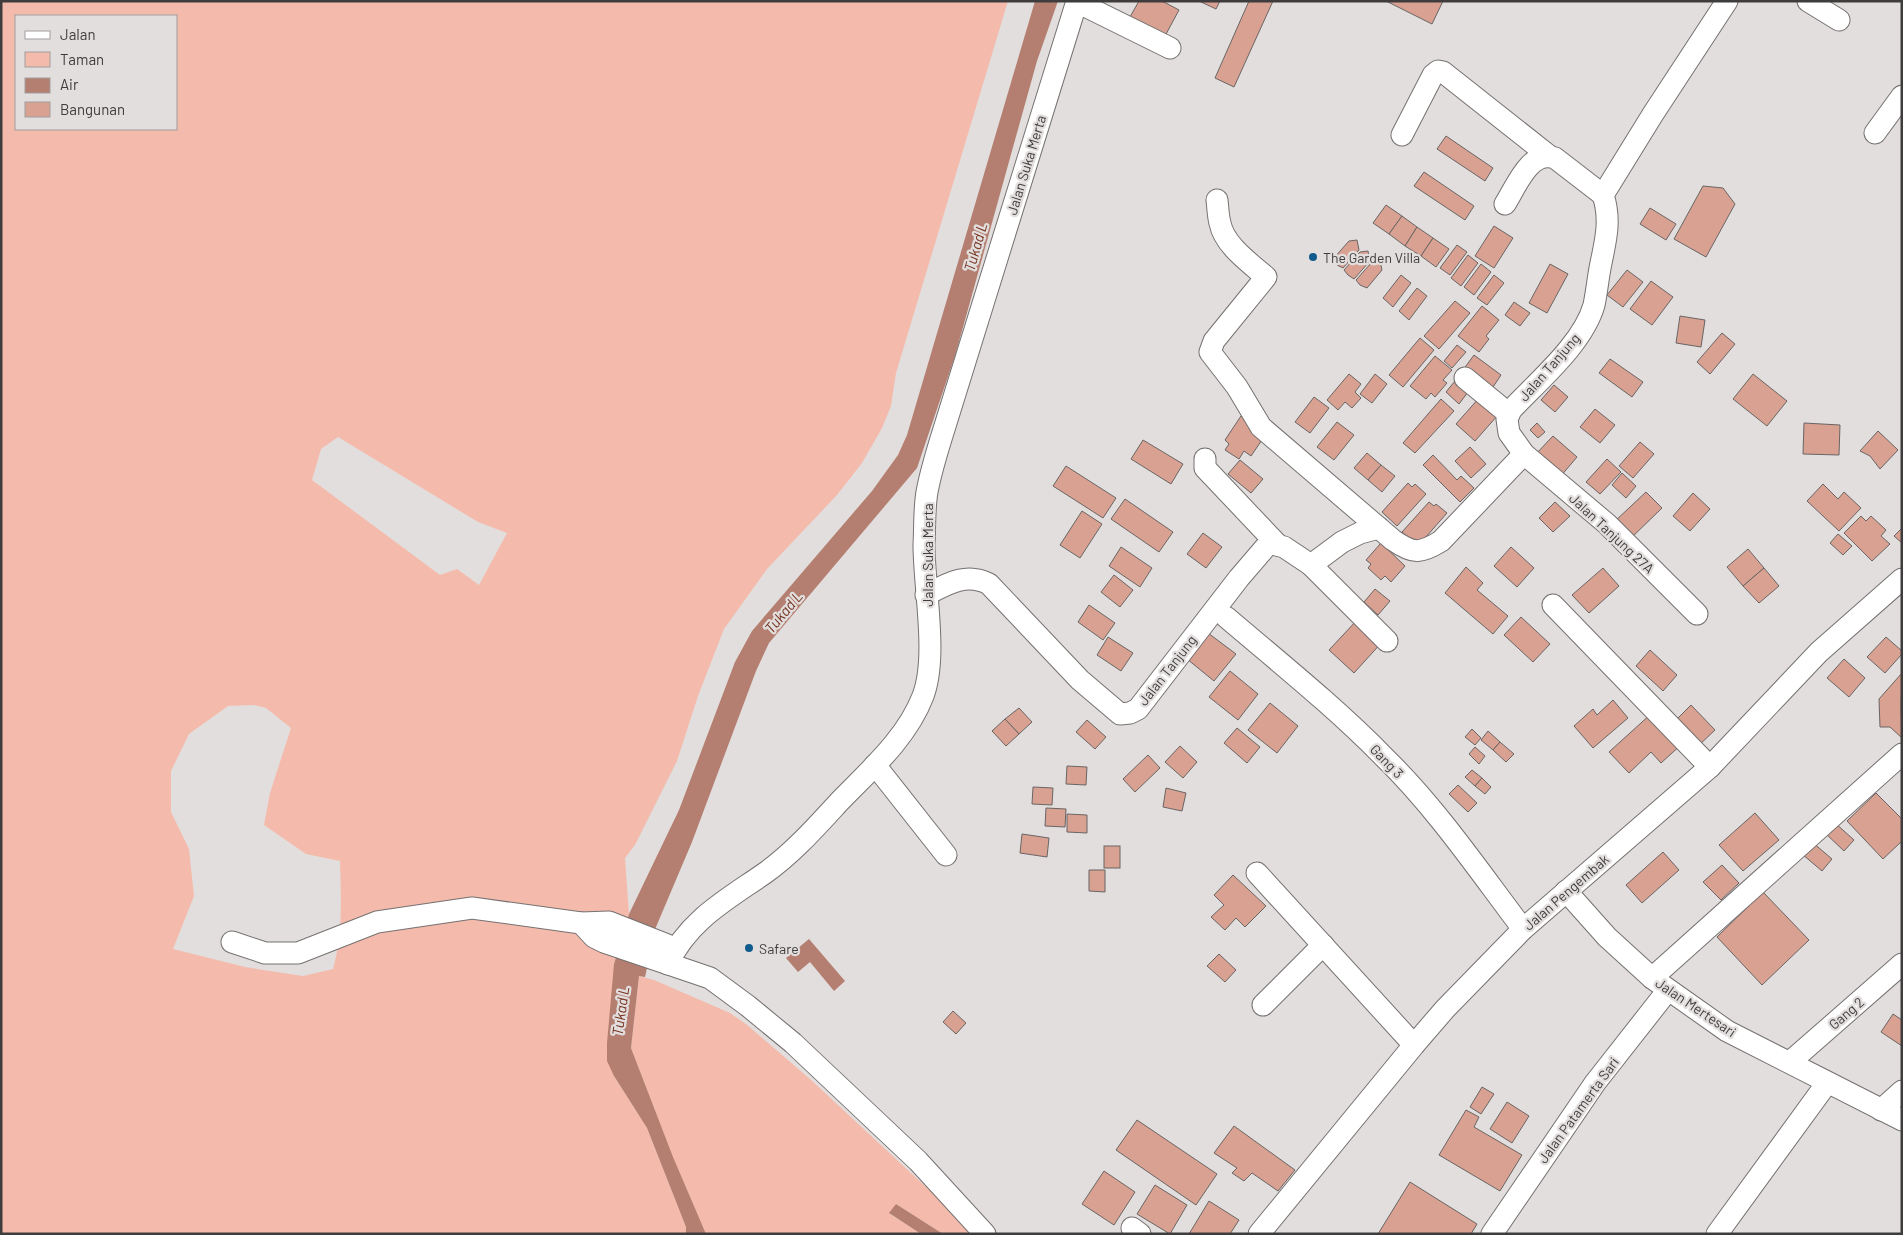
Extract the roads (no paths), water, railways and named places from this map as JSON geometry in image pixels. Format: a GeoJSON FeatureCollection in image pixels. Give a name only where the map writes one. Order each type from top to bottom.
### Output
{"type":"FeatureCollection","features":[{"type":"Feature","properties":{"kind":"street"},"geometry":{"type":"LineString","coordinates":[[1077,1],[1170,48]]}},
{"type":"Feature","properties":{"kind":"street","name":"Jalan Suka Merta"},"geometry":{"type":"LineString","coordinates":[[664,954],[721,901],[765,872],[800,843],[875,765],[906,728],[923,696],[927,682],[929,648],[925,520],[927,493],[932,471],[1077,1]]}},
{"type":"Feature","properties":{"kind":"street"},"geometry":{"type":"LineString","coordinates":[[1402,135],[1433,75],[1438,71],[1443,72],[1548,155],[1555,158],[1604,195],[1658,106],[1727,1]]}},
{"type":"Feature","properties":{"kind":"street"},"geometry":{"type":"LineString","coordinates":[[1808,1],[1839,20]]}},
{"type":"Feature","properties":{"kind":"street"},"geometry":{"type":"LineString","coordinates":[[1876,133],[1902,96]]}},
{"type":"Feature","properties":{"kind":"street"},"geometry":{"type":"LineString","coordinates":[[1505,204],[1535,160],[1548,155]]}},
{"type":"Feature","properties":{"kind":"street","name":"Jalan Tanjung"},"geometry":{"type":"LineString","coordinates":[[1524,454],[1509,433],[1507,419],[1509,414],[1559,360],[1586,324],[1591,311],[1608,230],[1608,210],[1604,195]]}},
{"type":"Feature","properties":{"kind":"street"},"geometry":{"type":"LineString","coordinates":[[1217,200],[1220,225],[1225,235],[1246,260],[1266,277],[1210,347],[1210,352],[1242,394],[1261,427],[1379,528],[1404,548],[1416,552],[1426,550],[1440,541],[1524,454]]}},
{"type":"Feature","properties":{"kind":"street"},"geometry":{"type":"LineString","coordinates":[[1465,378],[1509,414]]}},
{"type":"Feature","properties":{"kind":"street","name":"Jalan Tanjung 27A"},"geometry":{"type":"LineString","coordinates":[[1524,454],[1607,524],[1697,614]]}},
{"type":"Feature","properties":{"kind":"street"},"geometry":{"type":"LineString","coordinates":[[1205,459],[1206,468],[1276,543],[1311,565],[1387,640]]}},
{"type":"Feature","properties":{"kind":"street"},"geometry":{"type":"LineString","coordinates":[[1311,565],[1342,542],[1360,533],[1379,528]]}},
{"type":"Feature","properties":{"kind":"street","name":"Jalan Tanjung"},"geometry":{"type":"LineString","coordinates":[[926,595],[948,583],[968,577],[980,579],[989,584],[1099,697],[1120,714],[1130,713],[1138,709],[1262,550],[1269,543],[1276,543]]}},
{"type":"Feature","properties":{"kind":"street","name":"Jalan Pengembak"},"geometry":{"type":"LineString","coordinates":[[1259,1234],[1445,1009],[1523,929],[1710,767],[1819,652],[1901,582]]}},
{"type":"Feature","properties":{"kind":"street"},"geometry":{"type":"LineString","coordinates":[[1553,605],[1710,767]]}},
{"type":"Feature","properties":{"kind":"street","name":"Gang 3"},"geometry":{"type":"LineString","coordinates":[[1226,617],[1329,704],[1387,759],[1437,816],[1523,929]]}},
{"type":"Feature","properties":{"kind":"street","name":"Jalan Patamerta Sari"},"geometry":{"type":"LineString","coordinates":[[1492,1234],[1660,984],[1902,754]]}},
{"type":"Feature","properties":{"kind":"street"},"geometry":{"type":"LineString","coordinates":[[875,765],[946,855]]}},
{"type":"Feature","properties":{"kind":"street"},"geometry":{"type":"LineString","coordinates":[[1257,873],[1414,1045]]}},
{"type":"Feature","properties":{"kind":"street","name":"Jalan Mertesari"},"geometry":{"type":"LineString","coordinates":[[1566,891],[1607,937],[1660,984],[1727,1031],[1902,1120]]}},
{"type":"Feature","properties":{"kind":"street"},"geometry":{"type":"LineString","coordinates":[[232,942],[265,953],[298,953],[377,922],[472,908],[581,923],[594,921],[617,935],[664,954],[710,978],[793,1043],[918,1161],[985,1234]]}},
{"type":"Feature","properties":{"kind":"street"},"geometry":{"type":"LineString","coordinates":[[1262,1005],[1323,945]]}},
{"type":"Feature","properties":{"kind":"street","name":"Gang 2"},"geometry":{"type":"LineString","coordinates":[[1790,1062],[1902,964]]}},
{"type":"Feature","properties":{"kind":"street"},"geometry":{"type":"LineString","coordinates":[[1718,1234],[1827,1083]]}},
{"type":"Feature","properties":{"kind":"street"},"geometry":{"type":"LineString","coordinates":[[1881,1110],[1902,1091]]}},
{"type":"Feature","properties":{"kind":"water","name":"Tukad L"},"geometry":{"type":"Polygon","coordinates":[[[1035,1],[1058,1],[1037,61],[955,356],[917,468],[769,643],[756,671],[692,842],[656,927],[645,977],[639,976],[631,1048],[673,1157],[706,1234],[686,1234],[686,1227],[647,1128],[614,1076],[607,1061],[614,964],[629,914],[679,810],[735,662],[752,631],[872,491],[898,455],[907,435],[1035,1]]]}},
{"type":"Feature","properties":{"kind":"water"},"geometry":{"type":"Polygon","coordinates":[[[809,939],[845,981],[834,991],[810,962],[798,972],[786,958],[809,939]]]}},
{"type":"Feature","properties":{"kind":"water"},"geometry":{"type":"Polygon","coordinates":[[[896,1204],[943,1234],[921,1234],[889,1213],[896,1204]]]}},
{"type":"Feature","properties":{"kind":"place","name":"The Garden Villa"},"geometry":{"type":"Point","coordinates":[1313,257]}},
{"type":"Feature","properties":{"kind":"place","name":"Safare"},"geometry":{"type":"Point","coordinates":[749,948]}}]}
